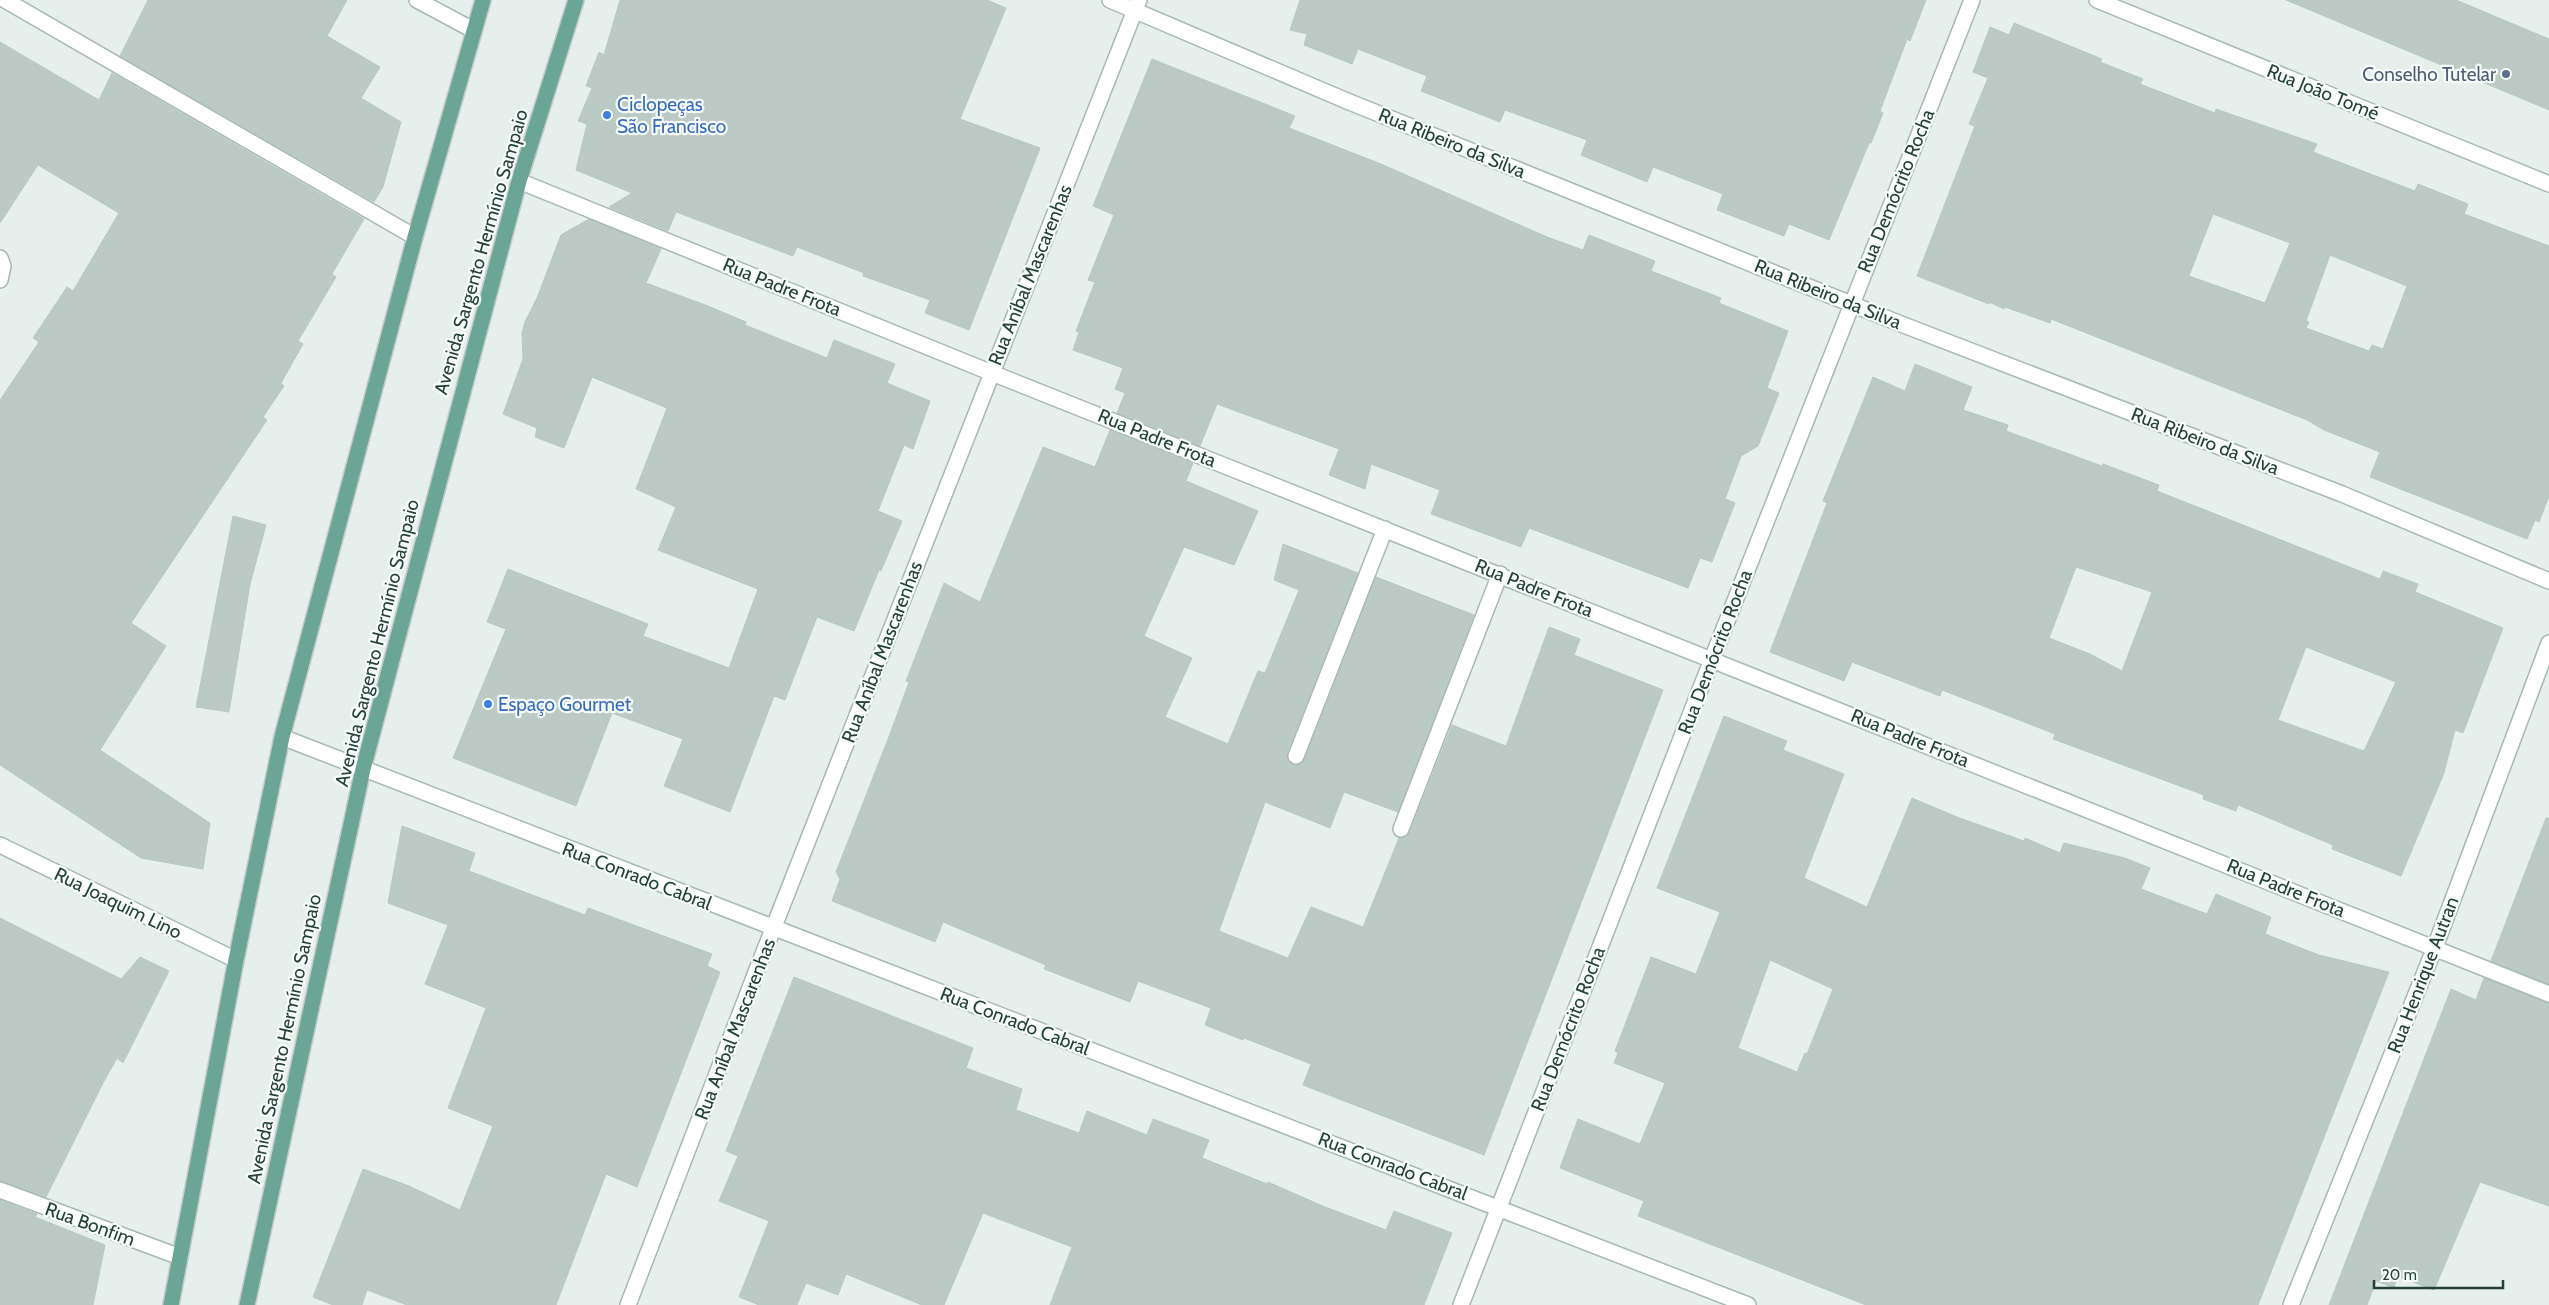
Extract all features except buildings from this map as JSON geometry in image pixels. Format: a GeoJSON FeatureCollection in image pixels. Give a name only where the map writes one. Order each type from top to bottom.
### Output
{"type":"FeatureCollection","features":[{"type":"Feature","properties":{"kind":"main road"},"geometry":{"type":"LineString","coordinates":[[171,1305],[236,960],[282,737],[415,237],[483,0]]}},
{"type":"Feature","properties":{"kind":"main road","name":"Avenida Sargento Hermínio Sampaio"},"geometry":{"type":"LineString","coordinates":[[247,1305],[363,769],[519,181],[576,0]]}},
{"type":"Feature","properties":{"kind":"street"},"geometry":{"type":"LineString","coordinates":[[5,0],[415,237]]}},
{"type":"Feature","properties":{"kind":"street"},"geometry":{"type":"LineString","coordinates":[[418,0],[473,30]]}},
{"type":"Feature","properties":{"kind":"street","name":"Rua Ribeiro da Silva"},"geometry":{"type":"LineString","coordinates":[[1110,0],[1137,5],[1347,101],[1851,304],[2342,494],[2549,581]]}},
{"type":"Feature","properties":{"kind":"street","name":"Rua Demócrito Rocha"},"geometry":{"type":"LineString","coordinates":[[1461,1305],[1851,304],[1972,0]]}},
{"type":"Feature","properties":{"kind":"street","name":"Rua João Tomé"},"geometry":{"type":"LineString","coordinates":[[2097,0],[2549,184]]}},
{"type":"Feature","properties":{"kind":"street","name":"Rua Aníbal Mascarenhas"},"geometry":{"type":"LineString","coordinates":[[628,1305],[1137,5]]}},
{"type":"Feature","properties":{"kind":"street","name":"Rua Padre Frota"},"geometry":{"type":"LineString","coordinates":[[519,181],[992,373],[2549,994]]}},
{"type":"Feature","properties":{"kind":"street"},"geometry":{"type":"LineString","coordinates":[[0,258],[3,266],[0,280]]}},
{"type":"Feature","properties":{"kind":"street"},"geometry":{"type":"LineString","coordinates":[[1296,756],[1385,529]]}},
{"type":"Feature","properties":{"kind":"street"},"geometry":{"type":"LineString","coordinates":[[1401,829],[1500,574]]}},
{"type":"Feature","properties":{"kind":"street","name":"Rua Henrique Autran"},"geometry":{"type":"LineString","coordinates":[[2291,1305],[2435,947],[2549,643]]}},
{"type":"Feature","properties":{"kind":"street","name":"Rua Conrado Cabral"},"geometry":{"type":"LineString","coordinates":[[282,737],[1748,1305]]}},
{"type":"Feature","properties":{"kind":"street","name":"Rua Joaquim Lino"},"geometry":{"type":"LineString","coordinates":[[0,844],[236,960]]}},
{"type":"Feature","properties":{"kind":"street","name":"Rua Bonfim"},"geometry":{"type":"LineString","coordinates":[[0,1190],[180,1257]]}},
{"type":"Feature","properties":{"kind":"place","name":"Conselho Tutelar"},"geometry":{"type":"Point","coordinates":[2506,74]}},
{"type":"Feature","properties":{"kind":"place","name":"Ciclopeças São Francisco"},"geometry":{"type":"Point","coordinates":[607,115]}},
{"type":"Feature","properties":{"kind":"place","name":"Espaço Gourmet"},"geometry":{"type":"Point","coordinates":[488,704]}}]}
